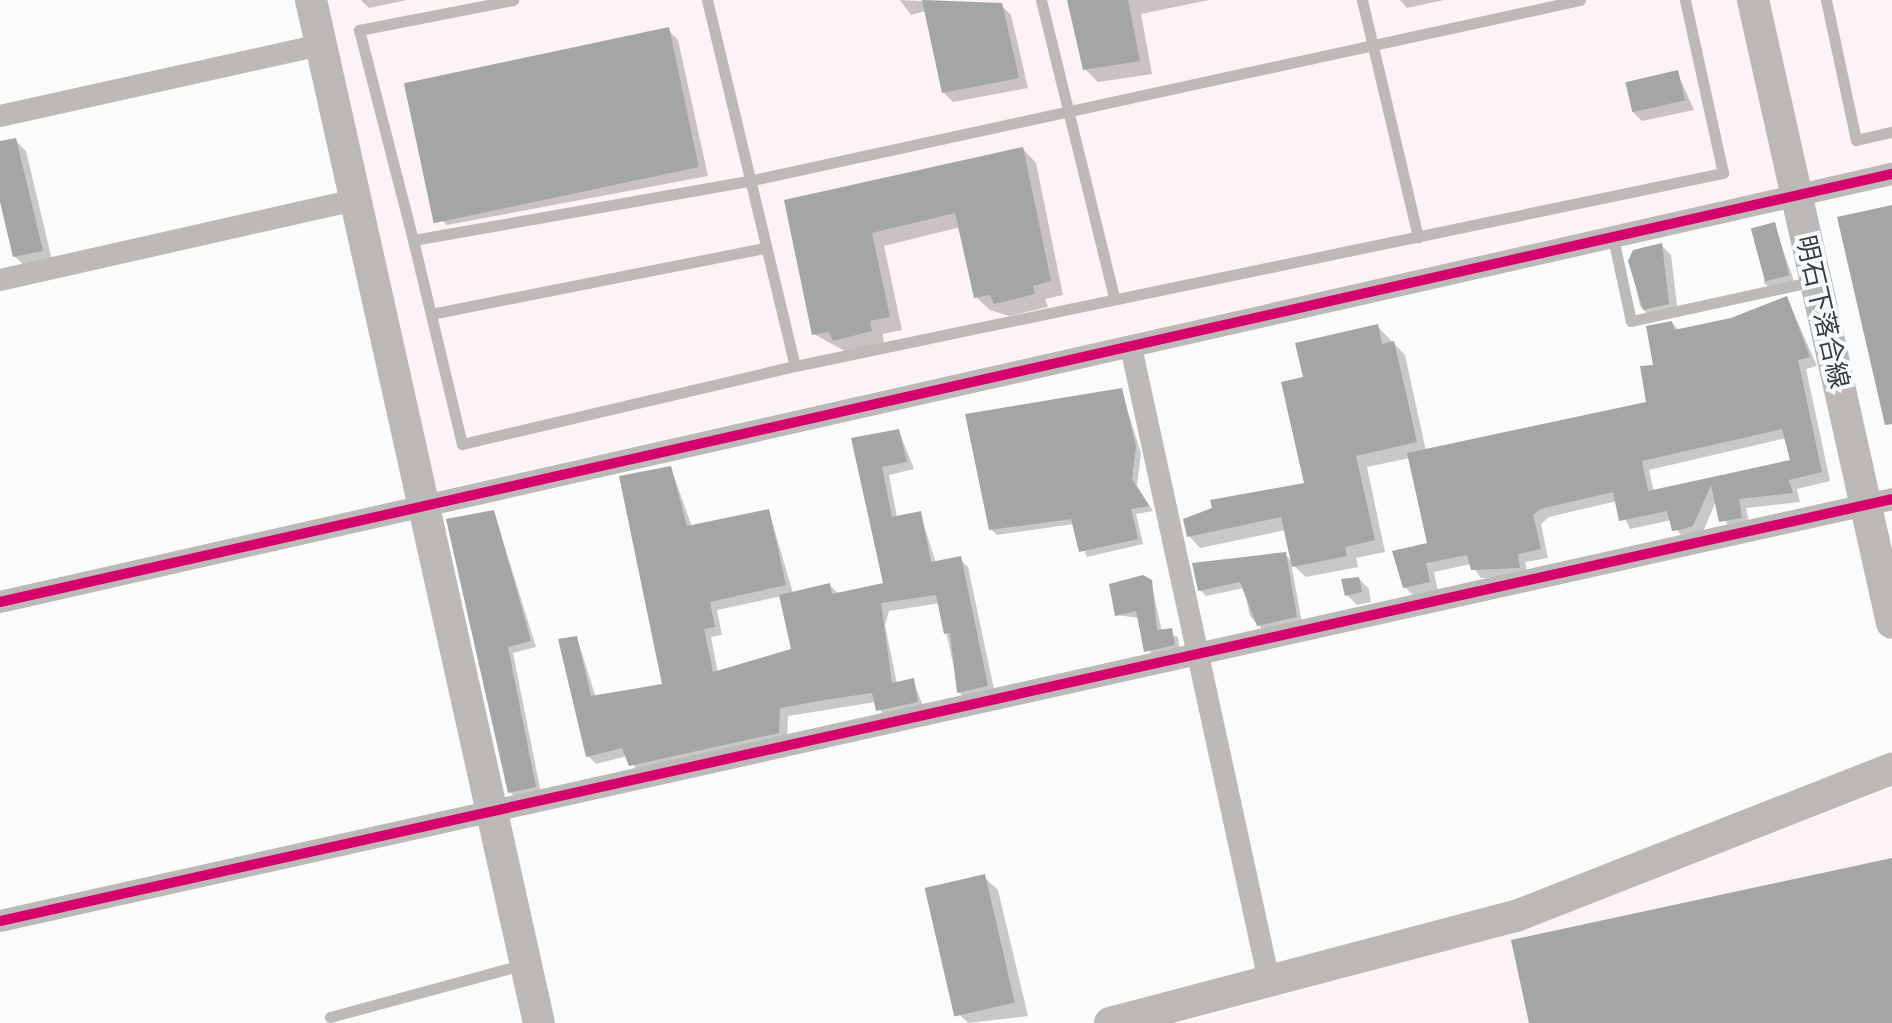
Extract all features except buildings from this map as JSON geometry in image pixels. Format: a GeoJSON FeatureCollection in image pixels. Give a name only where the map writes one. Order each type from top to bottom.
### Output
{"type":"FeatureCollection","features":[{"type":"Feature","properties":{"kind":"street"},"geometry":{"type":"LineString","coordinates":[[311,0],[539,1023]]}},
{"type":"Feature","properties":{"kind":"street","name":"明石下落合線"},"geometry":{"type":"LineString","coordinates":[[1753,0],[1815,281],[1879,502],[1892,623]]}},
{"type":"Feature","properties":{"kind":"street"},"geometry":{"type":"LineString","coordinates":[[0,116],[321,45]]}},
{"type":"Feature","properties":{"kind":"street"},"geometry":{"type":"LineString","coordinates":[[0,602],[1892,174]]}},
{"type":"Feature","properties":{"kind":"street"},"geometry":{"type":"LineString","coordinates":[[0,280],[356,200]]}},
{"type":"Feature","properties":{"kind":"street"},"geometry":{"type":"LineString","coordinates":[[1131,347],[1269,981]]}},
{"type":"Feature","properties":{"kind":"street"},"geometry":{"type":"LineString","coordinates":[[0,921],[1879,502]]}},
{"type":"Feature","properties":{"kind":"street"},"geometry":{"type":"LineString","coordinates":[[1110,1023],[1516,916],[1892,769]]}},
{"type":"Feature","properties":{"kind":"lane"},"geometry":{"type":"LineString","coordinates":[[513,0],[359,30],[462,444],[795,366],[1114,297],[1723,173],[1685,0]]}},
{"type":"Feature","properties":{"kind":"lane"},"geometry":{"type":"LineString","coordinates":[[707,0],[748,181],[795,366]]}},
{"type":"Feature","properties":{"kind":"lane"},"geometry":{"type":"LineString","coordinates":[[1041,0],[1114,297]]}},
{"type":"Feature","properties":{"kind":"lane"},"geometry":{"type":"LineString","coordinates":[[1362,0],[1418,237]]}},
{"type":"Feature","properties":{"kind":"lane"},"geometry":{"type":"LineString","coordinates":[[413,240],[748,181],[1580,0]]}},
{"type":"Feature","properties":{"kind":"lane"},"geometry":{"type":"LineString","coordinates":[[1826,0],[1856,140],[1892,132]]}},
{"type":"Feature","properties":{"kind":"lane"},"geometry":{"type":"LineString","coordinates":[[1613,238],[1631,321],[1815,281]]}},
{"type":"Feature","properties":{"kind":"lane"},"geometry":{"type":"LineString","coordinates":[[431,314],[765,248]]}},
{"type":"Feature","properties":{"kind":"lane"},"geometry":{"type":"LineString","coordinates":[[330,1017],[526,964]]}},
{"type":"Feature","properties":{"kind":"shaded area"},"geometry":{"type":"Polygon","coordinates":[[[327,0],[1892,0],[1892,163],[436,490],[327,0]]]}},
{"type":"Feature","properties":{"kind":"shaded area"},"geometry":{"type":"Polygon","coordinates":[[[1892,788],[1892,1023],[1185,1023],[1519,930],[1892,788]]]}},
{"type":"Feature","properties":{"kind":"cycle path"},"geometry":{"type":"LineString","coordinates":[[0,602],[1892,174]]}},
{"type":"Feature","properties":{"kind":"cycle path"},"geometry":{"type":"LineString","coordinates":[[0,921],[1892,499]]}}]}
